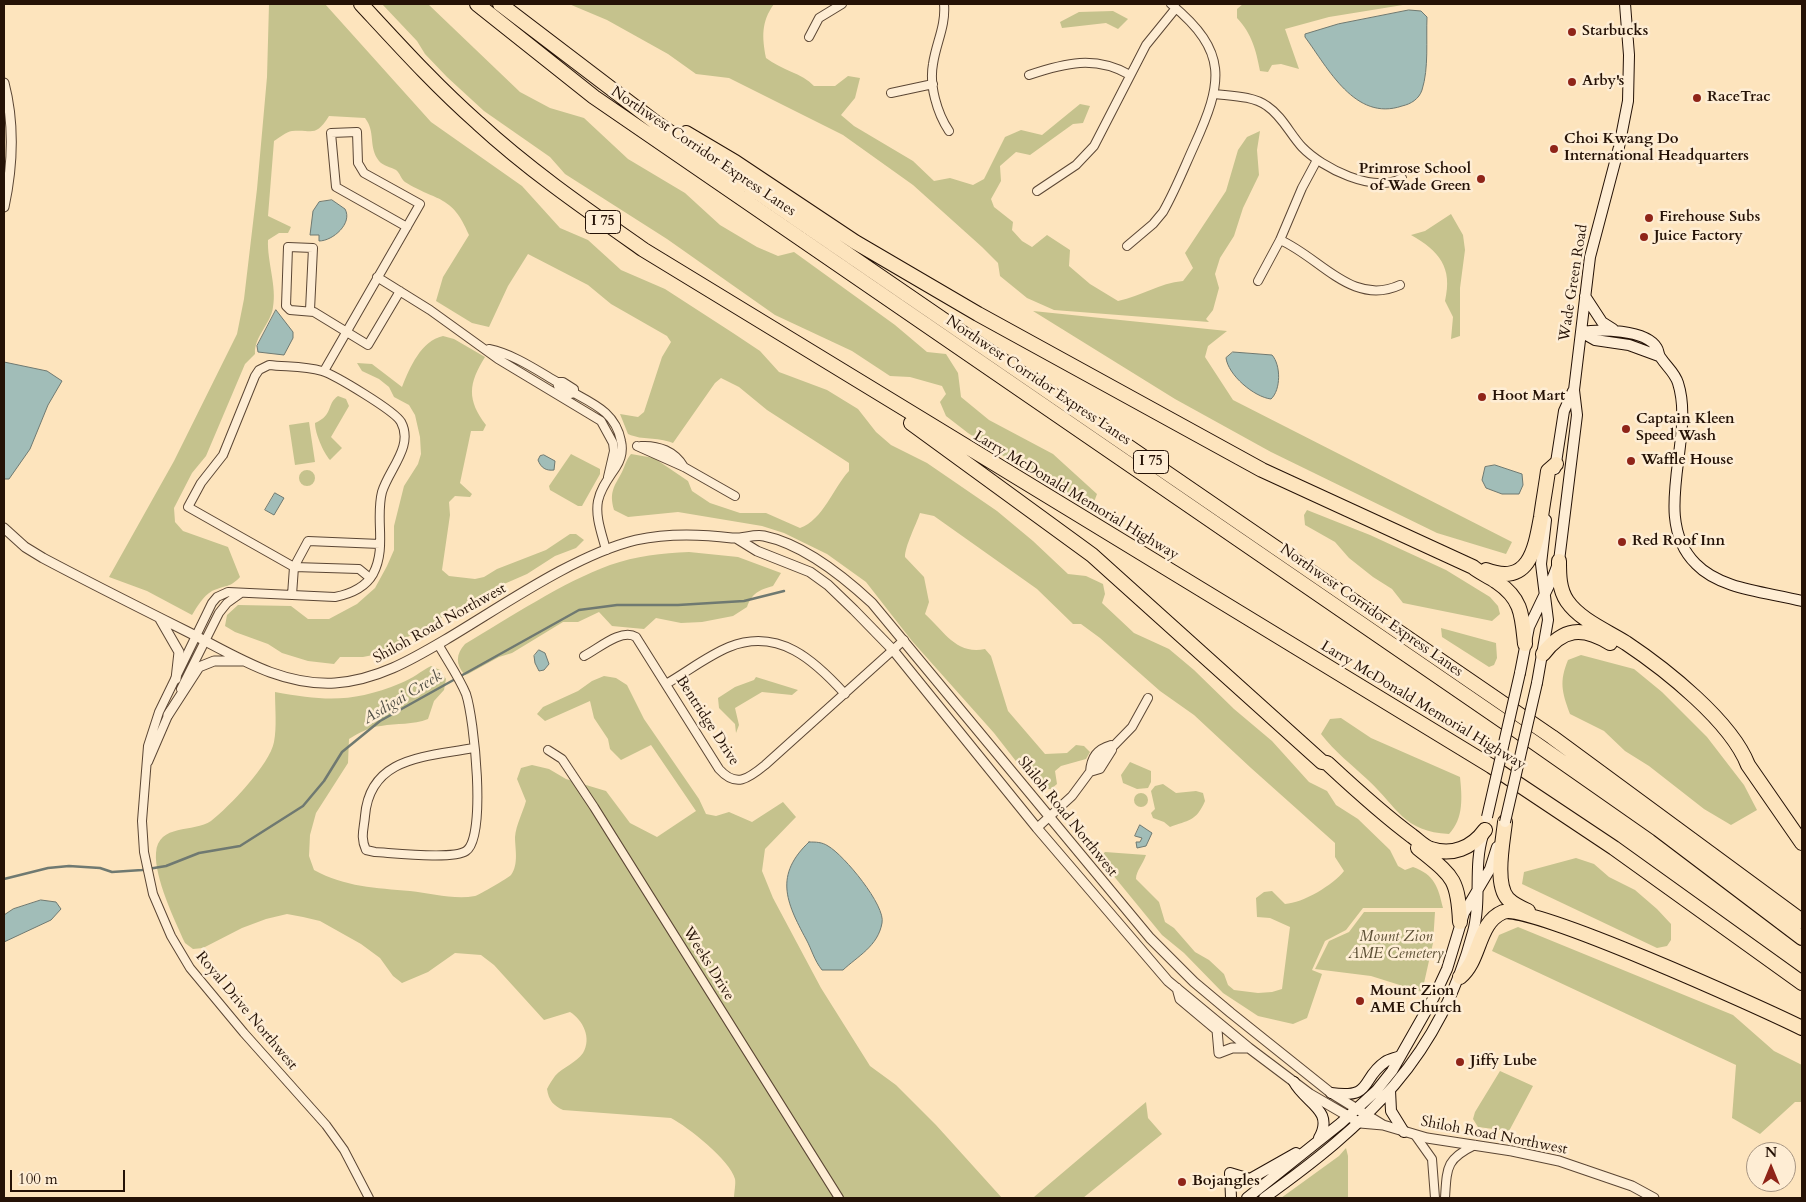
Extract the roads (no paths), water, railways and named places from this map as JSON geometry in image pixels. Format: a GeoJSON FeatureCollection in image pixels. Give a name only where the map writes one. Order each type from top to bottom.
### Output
{"type":"FeatureCollection","features":[{"type":"Feature","properties":{"kind":"highway","name":"Larry McDonald Memorial Highway"},"geometry":{"type":"LineString","coordinates":[[361,4],[440,87],[479,124],[586,210],[652,255],[880,396],[1491,766],[1686,898],[1802,983]]}},
{"type":"Feature","properties":{"kind":"highway","name":"Northwest Corridor Express Lanes"},"geometry":{"type":"LineString","coordinates":[[477,4],[594,97],[1650,823],[1802,938]]}},
{"type":"Feature","properties":{"kind":"highway","name":"I 75"},"geometry":{"type":"LineString","coordinates":[[500,4],[643,112],[1552,737],[1802,920]]}},
{"type":"Feature","properties":{"kind":"highway"},"geometry":{"type":"LineString","coordinates":[[643,112],[714,149],[855,242],[915,278],[1262,470],[1473,567],[1495,580],[1515,598],[1521,614],[1525,644]]}},
{"type":"Feature","properties":{"kind":"highway"},"geometry":{"type":"LineString","coordinates":[[880,396],[933,441],[1062,532],[1122,580],[1322,762],[1326,763],[1402,829],[1429,849],[1445,852],[1458,851],[1478,840],[1486,824]]}},
{"type":"Feature","properties":{"kind":"highway"},"geometry":{"type":"LineString","coordinates":[[1473,567],[1504,574],[1518,571],[1528,562],[1536,541],[1548,471],[1556,464]]}},
{"type":"Feature","properties":{"kind":"highway"},"geometry":{"type":"LineString","coordinates":[[1559,561],[1560,586],[1569,604],[1584,617],[1636,650],[1676,681],[1723,726],[1742,751],[1748,765],[1802,843]]}},
{"type":"Feature","properties":{"kind":"highway"},"geometry":{"type":"LineString","coordinates":[[1543,654],[1552,642],[1566,634],[1582,631],[1596,635],[1624,652],[1673,690],[1713,729],[1736,757],[1748,765]]}},
{"type":"Feature","properties":{"kind":"highway"},"geometry":{"type":"LineString","coordinates":[[1322,762],[1323,769],[1447,873],[1457,887],[1460,922]]}},
{"type":"Feature","properties":{"kind":"highway"},"geometry":{"type":"LineString","coordinates":[[1505,822],[1501,873],[1502,890],[1514,904],[1534,915],[1752,1004],[1802,1028]]}},
{"type":"Feature","properties":{"kind":"highway"},"geometry":{"type":"LineString","coordinates":[[1460,977],[1472,963],[1482,936],[1494,918],[1507,911],[1534,915]]}},
{"type":"Feature","properties":{"kind":"main road","name":"Wade Green Road"},"geometry":{"type":"LineString","coordinates":[[1478,890],[1477,862],[1525,644],[1531,622],[1559,561],[1577,414],[1574,390],[1590,258],[1619,147],[1628,101],[1629,55],[1625,4]]}},
{"type":"Feature","properties":{"kind":"main road"},"geometry":{"type":"LineString","coordinates":[[1585,296],[1602,322],[1621,332],[1650,342],[1657,347],[1659,356],[1673,373],[1681,397],[1681,427],[1675,509],[1678,534],[1682,546],[1696,565],[1716,578],[1802,601]]}},
{"type":"Feature","properties":{"kind":"main road"},"geometry":{"type":"LineString","coordinates":[[1581,332],[1599,330],[1621,332]]}},
{"type":"Feature","properties":{"kind":"main road"},"geometry":{"type":"LineString","coordinates":[[1581,332],[1595,340],[1621,344],[1659,356]]}},
{"type":"Feature","properties":{"kind":"main road","name":"Wade Green Road"},"geometry":{"type":"LineString","coordinates":[[1478,890],[1492,863],[1505,822],[1543,654],[1548,620],[1541,564],[1564,411],[1574,390]]}},
{"type":"Feature","properties":{"kind":"main road"},"geometry":{"type":"LineString","coordinates":[[1247,1198],[1348,1117],[1376,1091],[1392,1071],[1420,1025],[1441,983],[1460,922],[1478,890]]}},
{"type":"Feature","properties":{"kind":"main road"},"geometry":{"type":"LineString","coordinates":[[1264,1198],[1302,1171],[1360,1123],[1400,1080],[1430,1036],[1460,977],[1478,909],[1478,890]]}},
{"type":"Feature","properties":{"kind":"main road"},"geometry":{"type":"LineString","coordinates":[[1331,1092],[1346,1095],[1359,1092],[1385,1062],[1400,1056]]}},
{"type":"Feature","properties":{"kind":"main road"},"geometry":{"type":"LineString","coordinates":[[1294,1082],[1299,1091],[1322,1112],[1325,1125],[1318,1140]]}},
{"type":"Feature","properties":{"kind":"main road"},"geometry":{"type":"LineString","coordinates":[[1390,1090],[1391,1111],[1404,1132]]}},
{"type":"Feature","properties":{"kind":"main road"},"geometry":{"type":"LineString","coordinates":[[1231,1198],[1230,1173],[1250,1179],[1292,1154],[1304,1152]]}},
{"type":"Feature","properties":{"kind":"street"},"geometry":{"type":"LineString","coordinates":[[808,37],[819,18],[842,4]]}},
{"type":"Feature","properties":{"kind":"street"},"geometry":{"type":"LineString","coordinates":[[944,4],[944,24],[933,63],[933,84],[941,118],[949,131]]}},
{"type":"Feature","properties":{"kind":"street"},"geometry":{"type":"LineString","coordinates":[[1037,191],[1076,165],[1094,146],[1146,45],[1174,6],[1196,27],[1208,46],[1214,66],[1215,94],[1209,114],[1163,212],[1153,224],[1127,246]]}},
{"type":"Feature","properties":{"kind":"street"},"geometry":{"type":"LineString","coordinates":[[1029,75],[1079,61],[1108,65],[1130,74]]}},
{"type":"Feature","properties":{"kind":"street"},"geometry":{"type":"LineString","coordinates":[[4,83],[11,119],[12,147],[4,207]]}},
{"type":"Feature","properties":{"kind":"street"},"geometry":{"type":"LineString","coordinates":[[890,93],[933,84]]}},
{"type":"Feature","properties":{"kind":"street"},"geometry":{"type":"LineString","coordinates":[[1215,94],[1256,100],[1270,108],[1298,142],[1317,160],[1353,178],[1375,184],[1394,183],[1402,178]]}},
{"type":"Feature","properties":{"kind":"street"},"geometry":{"type":"LineString","coordinates":[[324,372],[345,332],[407,227],[420,204],[364,172],[358,163],[357,132],[332,133],[336,187],[407,227]]}},
{"type":"Feature","properties":{"kind":"street"},"geometry":{"type":"LineString","coordinates":[[1258,281],[1280,240],[1302,188],[1317,160]]}},
{"type":"Feature","properties":{"kind":"street"},"geometry":{"type":"LineString","coordinates":[[1280,240],[1305,253],[1347,285],[1382,290],[1400,285]]}},
{"type":"Feature","properties":{"kind":"street"},"geometry":{"type":"LineString","coordinates":[[310,310],[313,248],[288,247],[286,306],[290,310],[310,310],[368,346],[400,291]]}},
{"type":"Feature","properties":{"kind":"street"},"geometry":{"type":"LineString","coordinates":[[377,277],[487,349],[498,359],[601,421],[613,443],[614,451],[608,477]]}},
{"type":"Feature","properties":{"kind":"street"},"geometry":{"type":"LineString","coordinates":[[487,349],[502,352],[556,382],[558,386],[570,394],[574,393],[603,409],[617,426],[622,445],[622,456],[608,477],[600,495],[597,511],[606,550]]}},
{"type":"Feature","properties":{"kind":"street"},"geometry":{"type":"LineString","coordinates":[[241,593],[335,596],[345,595],[363,586],[370,578],[376,566],[380,544],[382,493],[405,441],[403,426],[390,410],[324,372],[269,365],[259,370],[223,455],[201,482],[188,507],[294,567],[359,569],[370,578]]}},
{"type":"Feature","properties":{"kind":"street"},"geometry":{"type":"LineString","coordinates":[[684,466],[674,464],[656,453],[637,446],[652,445],[663,448],[684,466],[735,496]]}},
{"type":"Feature","properties":{"kind":"street","name":"Shiloh Road Northwest"},"geometry":{"type":"LineString","coordinates":[[4,528],[25,548],[42,558],[245,662],[284,678],[318,683],[336,683],[380,674],[438,644],[552,578],[606,550],[637,540],[678,535],[736,538],[763,536],[788,545],[833,569],[872,603],[1138,924],[1194,982],[1331,1092],[1368,1114],[1383,1126]]}},
{"type":"Feature","properties":{"kind":"street","name":"Shiloh Road Northwest"},"geometry":{"type":"LineString","coordinates":[[736,538],[757,550],[810,572],[828,585],[893,650],[1037,828],[1102,905],[1177,988],[1249,1048],[1294,1082],[1360,1123],[1383,1126],[1415,1135],[1532,1155],[1586,1169],[1632,1186],[1654,1198]]}},
{"type":"Feature","properties":{"kind":"street"},"geometry":{"type":"LineString","coordinates":[[292,595],[294,567],[308,541],[380,544]]}},
{"type":"Feature","properties":{"kind":"street","name":"Royal Drive Northwest"},"geometry":{"type":"LineString","coordinates":[[241,593],[228,592],[217,597],[196,636],[153,729],[148,746],[148,762],[142,793],[144,852],[153,894],[171,936],[190,968],[238,1026],[326,1125],[344,1150],[370,1198]]}},
{"type":"Feature","properties":{"kind":"street","name":"Royal Drive Northwest"},"geometry":{"type":"LineString","coordinates":[[148,762],[156,748],[168,715],[223,607],[241,593]]}},
{"type":"Feature","properties":{"kind":"street"},"geometry":{"type":"LineString","coordinates":[[158,617],[175,643],[178,652],[176,678]]}},
{"type":"Feature","properties":{"kind":"street","name":"Bentridge Drive"},"geometry":{"type":"LineString","coordinates":[[584,656],[621,636],[632,635],[640,640],[719,769],[726,777],[735,780],[753,775],[904,640]]}},
{"type":"Feature","properties":{"kind":"street"},"geometry":{"type":"LineString","coordinates":[[666,684],[729,647],[758,642],[776,643],[798,650],[820,667],[845,694]]}},
{"type":"Feature","properties":{"kind":"street"},"geometry":{"type":"LineString","coordinates":[[438,644],[466,696],[474,748],[478,804],[474,841],[466,851],[452,855],[366,850],[362,836],[366,808],[380,779],[387,770],[400,763],[474,748]]}},
{"type":"Feature","properties":{"kind":"street"},"geometry":{"type":"LineString","coordinates":[[168,715],[199,667],[214,661],[245,662]]}},
{"type":"Feature","properties":{"kind":"street"},"geometry":{"type":"LineString","coordinates":[[1037,828],[1072,796],[1090,772],[1091,760],[1101,748],[1113,744],[1132,727],[1148,698]]}},
{"type":"Feature","properties":{"kind":"street"},"geometry":{"type":"LineString","coordinates":[[1090,772],[1100,769],[1112,754],[1113,744]]}},
{"type":"Feature","properties":{"kind":"street","name":"Weeks Drive"},"geometry":{"type":"LineString","coordinates":[[548,750],[562,759],[585,794],[839,1198]]}},
{"type":"Feature","properties":{"kind":"street"},"geometry":{"type":"LineString","coordinates":[[1177,988],[1180,999],[1217,1030],[1218,1053],[1232,1048],[1249,1048]]}},
{"type":"Feature","properties":{"kind":"street"},"geometry":{"type":"LineString","coordinates":[[1415,1135],[1432,1159],[1434,1198]]}},
{"type":"Feature","properties":{"kind":"street"},"geometry":{"type":"LineString","coordinates":[[1445,1198],[1449,1164],[1456,1155],[1475,1145]]}},
{"type":"Feature","properties":{"kind":"water"},"geometry":{"type":"Polygon","coordinates":[[[1409,10],[1421,11],[1427,17],[1426,63],[1421,93],[1414,101],[1402,106],[1385,109],[1370,106],[1357,99],[1333,77],[1305,37],[1305,34],[1338,24],[1409,10]]]}},
{"type":"Feature","properties":{"kind":"water"},"geometry":{"type":"Polygon","coordinates":[[[332,200],[345,209],[347,214],[346,220],[335,235],[319,241],[319,235],[310,235],[313,211],[319,202],[332,200]]]}},
{"type":"Feature","properties":{"kind":"water"},"geometry":{"type":"Polygon","coordinates":[[[276,310],[293,332],[293,338],[284,355],[258,352],[257,346],[276,310]]]}},
{"type":"Feature","properties":{"kind":"water"},"geometry":{"type":"Polygon","coordinates":[[[1233,352],[1272,355],[1277,365],[1279,377],[1277,390],[1271,399],[1250,390],[1231,371],[1226,358],[1233,352]]]}},
{"type":"Feature","properties":{"kind":"water"},"geometry":{"type":"Polygon","coordinates":[[[4,362],[47,371],[62,381],[48,405],[30,449],[9,479],[4,479],[4,362]]]}},
{"type":"Feature","properties":{"kind":"water"},"geometry":{"type":"Polygon","coordinates":[[[544,455],[555,461],[554,470],[542,467],[538,460],[540,456],[544,455]]]}},
{"type":"Feature","properties":{"kind":"water"},"geometry":{"type":"Polygon","coordinates":[[[1495,465],[1522,474],[1523,485],[1519,494],[1502,494],[1486,488],[1482,480],[1485,467],[1495,465]]]}},
{"type":"Feature","properties":{"kind":"water"},"geometry":{"type":"Polygon","coordinates":[[[275,493],[284,498],[274,515],[265,510],[275,493]]]}},
{"type":"Feature","properties":{"kind":"water"},"geometry":{"type":"Polygon","coordinates":[[[539,650],[545,653],[549,664],[544,670],[539,671],[534,656],[539,650]]]}},
{"type":"Feature","properties":{"kind":"water"},"geometry":{"type":"Polygon","coordinates":[[[1140,825],[1152,833],[1146,846],[1137,848],[1136,842],[1140,842],[1142,838],[1135,836],[1140,825]]]}},
{"type":"Feature","properties":{"kind":"water"},"geometry":{"type":"Polygon","coordinates":[[[809,842],[826,845],[844,859],[871,894],[878,905],[881,915],[880,931],[872,944],[843,970],[822,970],[799,926],[789,901],[787,877],[798,854],[809,842]]]}},
{"type":"Feature","properties":{"kind":"water"},"geometry":{"type":"Polygon","coordinates":[[[41,900],[56,902],[61,909],[51,920],[4,942],[4,915],[13,909],[41,900]]]}},
{"type":"Feature","properties":{"kind":"waterway","name":"Asdigai Creek"},"geometry":{"type":"LineString","coordinates":[[4,879],[48,868],[69,866],[100,868],[112,872],[142,870],[166,866],[199,853],[240,846],[303,806],[324,781],[342,752],[380,721],[579,610],[617,605],[678,605],[744,601],[784,591]]}},
{"type":"Feature","properties":{"kind":"place","name":"Starbucks"},"geometry":{"type":"Point","coordinates":[1572,32]}},
{"type":"Feature","properties":{"kind":"place","name":"Arby's"},"geometry":{"type":"Point","coordinates":[1572,82]}},
{"type":"Feature","properties":{"kind":"place","name":"RaceTrac"},"geometry":{"type":"Point","coordinates":[1697,98]}},
{"type":"Feature","properties":{"kind":"place","name":"Choi Kwang Do International Headquarters"},"geometry":{"type":"Point","coordinates":[1554,149]}},
{"type":"Feature","properties":{"kind":"place","name":"Primrose School of Wade Green"},"geometry":{"type":"Point","coordinates":[1481,179]}},
{"type":"Feature","properties":{"kind":"place","name":"Firehouse Subs"},"geometry":{"type":"Point","coordinates":[1649,218]}},
{"type":"Feature","properties":{"kind":"place","name":"Juice Factory"},"geometry":{"type":"Point","coordinates":[1644,237]}},
{"type":"Feature","properties":{"kind":"place","name":"Hoot Mart"},"geometry":{"type":"Point","coordinates":[1482,397]}},
{"type":"Feature","properties":{"kind":"place","name":"Captain Kleen Speed Wash"},"geometry":{"type":"Point","coordinates":[1626,429]}},
{"type":"Feature","properties":{"kind":"place","name":"Waffle House"},"geometry":{"type":"Point","coordinates":[1631,461]}},
{"type":"Feature","properties":{"kind":"place","name":"Red Roof Inn"},"geometry":{"type":"Point","coordinates":[1622,542]}},
{"type":"Feature","properties":{"kind":"place","name":"Mount Zion AME Church"},"geometry":{"type":"Point","coordinates":[1360,1001]}},
{"type":"Feature","properties":{"kind":"place","name":"Jiffy Lube"},"geometry":{"type":"Point","coordinates":[1460,1062]}},
{"type":"Feature","properties":{"kind":"place","name":"Bojangles"},"geometry":{"type":"Point","coordinates":[1182,1182]}},
{"type":"Feature","properties":{"kind":"park label","name":"Mount Zion AME Cemetery"},"geometry":{"type":"Point","coordinates":[1396,946]}}]}
